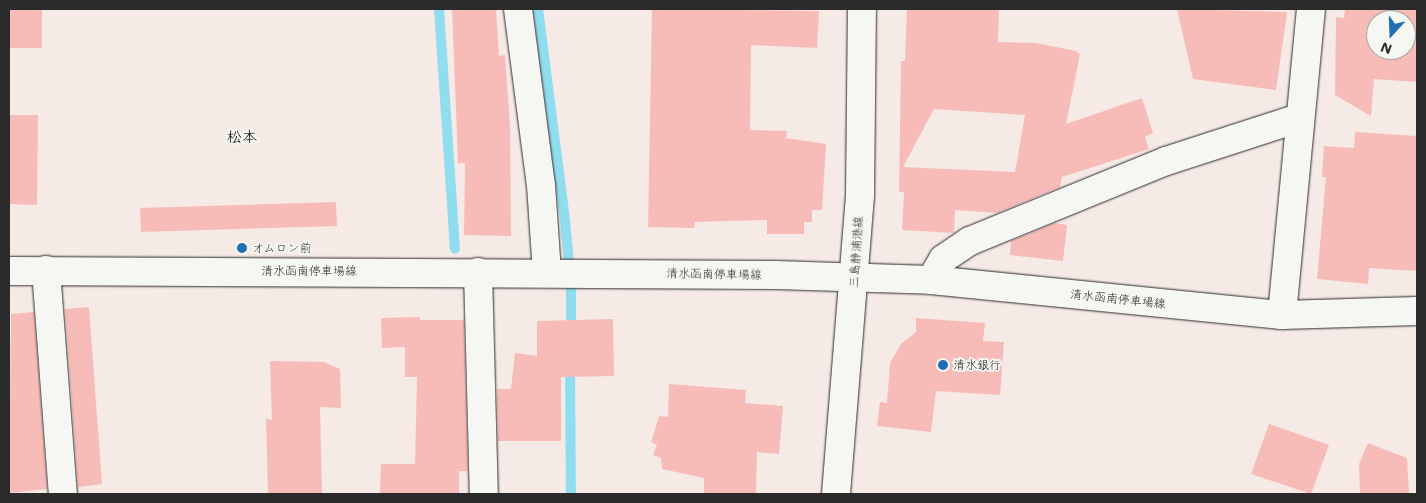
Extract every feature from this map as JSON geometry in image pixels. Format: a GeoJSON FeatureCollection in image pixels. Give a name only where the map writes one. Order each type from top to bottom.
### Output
{"type":"FeatureCollection","features":[{"type":"Feature","properties":{"kind":"main road"},"geometry":{"type":"LineString","coordinates":[[518,9],[541,185],[547,272]]}},
{"type":"Feature","properties":{"kind":"main road","name":"三島静浦港線"},"geometry":{"type":"LineString","coordinates":[[836,494],[860,195],[862,9]]}},
{"type":"Feature","properties":{"kind":"main road"},"geometry":{"type":"LineString","coordinates":[[1282,315],[1299,118],[1311,9]]}},
{"type":"Feature","properties":{"kind":"main road"},"geometry":{"type":"LineString","coordinates":[[931,280],[943,259],[970,240],[1149,167],[1299,118]]}},
{"type":"Feature","properties":{"kind":"main road"},"geometry":{"type":"LineString","coordinates":[[46,270],[63,494]]}},
{"type":"Feature","properties":{"kind":"main road","name":"清水函南停車場線"},"geometry":{"type":"LineString","coordinates":[[9,272],[46,270],[547,272],[931,280],[1282,315],[1417,311]]}},
{"type":"Feature","properties":{"kind":"main road"},"geometry":{"type":"LineString","coordinates":[[478,272],[484,494]]}},
{"type":"Feature","properties":{"kind":"building"},"geometry":{"type":"Polygon","coordinates":[[[9,9],[42,9],[42,48],[9,48],[9,9]]]}},
{"type":"Feature","properties":{"kind":"building"},"geometry":{"type":"Polygon","coordinates":[[[452,9],[496,9],[499,56],[505,55],[510,126],[511,236],[464,235],[465,163],[458,163],[452,9]]]}},
{"type":"Feature","properties":{"kind":"building"},"geometry":{"type":"Polygon","coordinates":[[[652,9],[819,11],[817,48],[751,45],[750,130],[787,131],[786,138],[826,144],[822,210],[812,210],[812,222],[804,222],[804,234],[767,234],[767,220],[695,222],[694,228],[648,227],[652,9]]]}},
{"type":"Feature","properties":{"kind":"building"},"geometry":{"type":"Polygon","coordinates":[[[907,9],[999,9],[998,42],[1036,43],[1076,51],[1080,54],[1066,124],[1142,98],[1153,133],[1145,137],[1149,149],[1062,177],[1060,187],[997,213],[955,210],[954,233],[902,230],[904,192],[899,192],[901,61],[905,61],[907,9]],[[934,109],[903,167],[1015,172],[1025,115],[934,109]]]}},
{"type":"Feature","properties":{"kind":"building"},"geometry":{"type":"Polygon","coordinates":[[[1177,9],[1287,12],[1276,90],[1193,79],[1177,9]]]}},
{"type":"Feature","properties":{"kind":"building"},"geometry":{"type":"Polygon","coordinates":[[[1345,9],[1417,9],[1417,82],[1374,79],[1371,116],[1335,95],[1336,17],[1344,18],[1345,9]]]}},
{"type":"Feature","properties":{"kind":"building"},"geometry":{"type":"Polygon","coordinates":[[[9,115],[38,115],[37,205],[9,204],[9,115]]]}},
{"type":"Feature","properties":{"kind":"building"},"geometry":{"type":"Polygon","coordinates":[[[1355,132],[1417,136],[1417,271],[1369,268],[1368,284],[1317,279],[1326,177],[1322,177],[1324,146],[1354,148],[1355,132]]]}},
{"type":"Feature","properties":{"kind":"building"},"geometry":{"type":"Polygon","coordinates":[[[336,202],[337,226],[141,232],[140,208],[336,202]]]}},
{"type":"Feature","properties":{"kind":"building"},"geometry":{"type":"Polygon","coordinates":[[[1055,223],[1067,225],[1063,261],[1010,255],[1011,241],[1055,223]]]}},
{"type":"Feature","properties":{"kind":"building"},"geometry":{"type":"Polygon","coordinates":[[[89,307],[102,484],[78,487],[65,309],[89,307]]]}},
{"type":"Feature","properties":{"kind":"building"},"geometry":{"type":"Polygon","coordinates":[[[34,312],[47,489],[9,493],[11,314],[34,312]]]}},
{"type":"Feature","properties":{"kind":"building"},"geometry":{"type":"Polygon","coordinates":[[[420,317],[420,320],[464,320],[468,471],[459,471],[459,494],[380,494],[381,464],[415,464],[417,377],[405,377],[405,347],[382,348],[381,318],[420,317]]]}},
{"type":"Feature","properties":{"kind":"building"},"geometry":{"type":"Polygon","coordinates":[[[916,318],[985,323],[983,341],[1004,342],[1000,395],[936,391],[931,432],[877,426],[880,402],[887,403],[890,363],[901,344],[916,332],[916,318]]]}},
{"type":"Feature","properties":{"kind":"building"},"geometry":{"type":"Polygon","coordinates":[[[613,319],[614,376],[561,377],[561,441],[498,441],[497,389],[511,389],[515,353],[537,356],[537,321],[613,319]]]}},
{"type":"Feature","properties":{"kind":"building"},"geometry":{"type":"Polygon","coordinates":[[[270,361],[324,362],[340,369],[341,408],[320,407],[322,494],[268,494],[266,419],[272,420],[270,361]]]}},
{"type":"Feature","properties":{"kind":"building"},"geometry":{"type":"Polygon","coordinates":[[[669,384],[746,390],[745,403],[783,406],[779,454],[757,452],[756,494],[704,494],[704,478],[662,469],[661,458],[653,455],[657,445],[651,442],[659,416],[668,417],[669,384]]]}},
{"type":"Feature","properties":{"kind":"building"},"geometry":{"type":"Polygon","coordinates":[[[1269,424],[1329,445],[1311,494],[1251,474],[1269,424]]]}},
{"type":"Feature","properties":{"kind":"building"},"geometry":{"type":"Polygon","coordinates":[[[1368,443],[1407,458],[1409,494],[1360,494],[1359,464],[1368,443]]]}},
{"type":"Feature","properties":{"kind":"waterway"},"geometry":{"type":"LineString","coordinates":[[439,9],[455,248]]}},
{"type":"Feature","properties":{"kind":"waterway"},"geometry":{"type":"LineString","coordinates":[[538,9],[565,221],[571,283],[571,333]]}},
{"type":"Feature","properties":{"kind":"waterway"},"geometry":{"type":"LineString","coordinates":[[570,365],[571,494]]}},
{"type":"Feature","properties":{"kind":"place","name":"オムロン前"},"geometry":{"type":"Point","coordinates":[242,248]}},
{"type":"Feature","properties":{"kind":"place","name":"清水銀行"},"geometry":{"type":"Point","coordinates":[943,365]}},
{"type":"Feature","properties":{"kind":"district","name":"松本"},"geometry":{"type":"Point","coordinates":[242,137]}}]}
